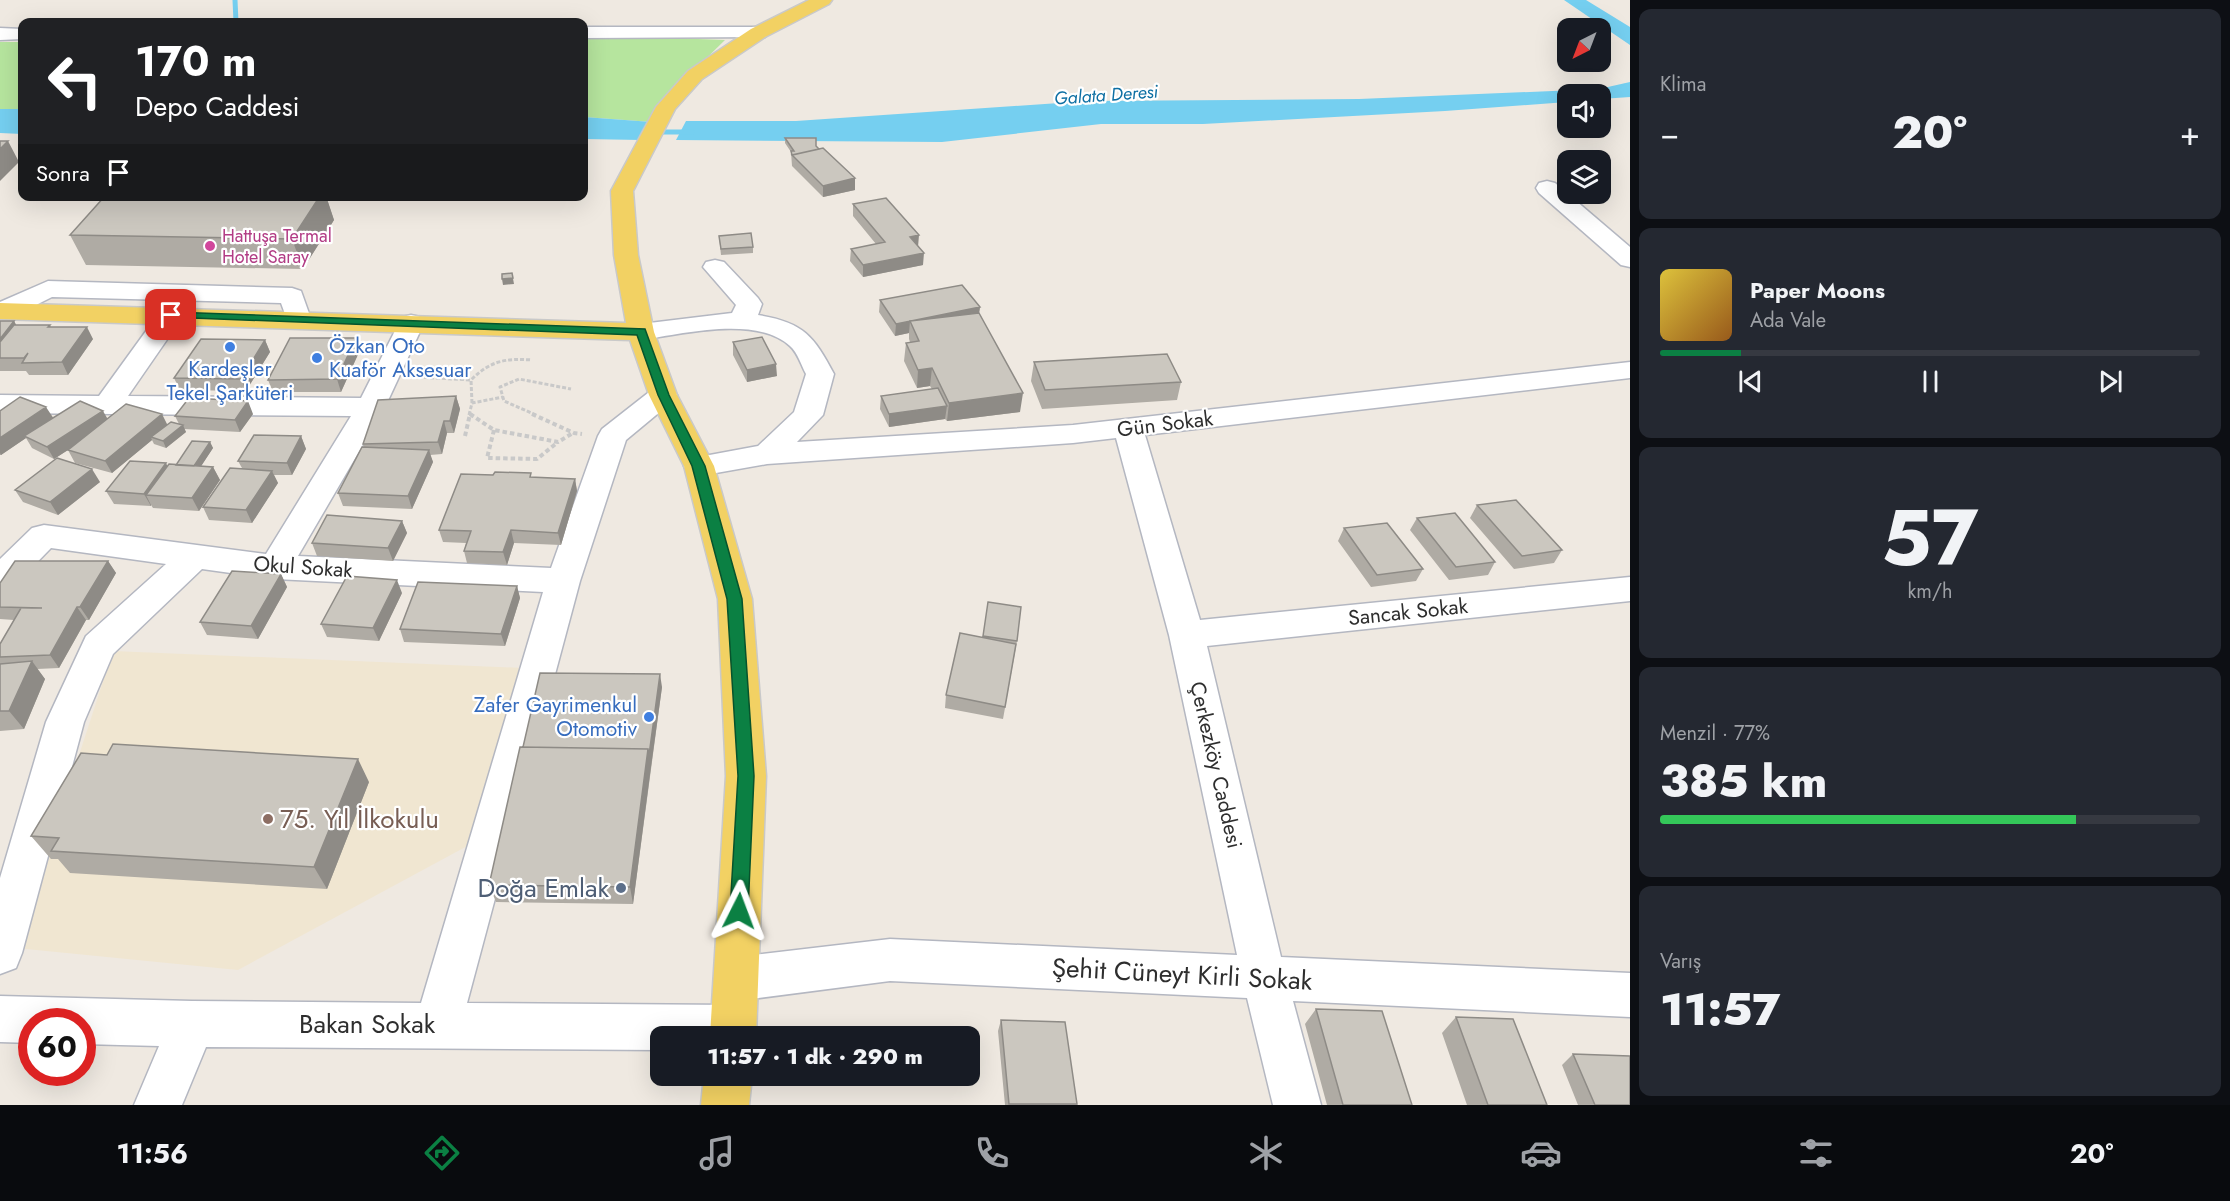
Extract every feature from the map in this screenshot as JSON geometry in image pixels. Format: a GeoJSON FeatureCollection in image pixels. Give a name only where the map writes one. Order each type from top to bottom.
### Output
{"type":"FeatureCollection","features":[{"type":"Feature","properties":{"kind":"main road"},"geometry":{"type":"LineString","coordinates":[[733,1026],[746,776],[735,599],[699,466],[663,395],[641,332],[626,255],[622,191],[666,106],[695,75],[758,33],[823,0]]}},
{"type":"Feature","properties":{"kind":"main road"},"geometry":{"type":"LineString","coordinates":[[1,311],[641,332]]}},
{"type":"Feature","properties":{"kind":"main road"},"geometry":{"type":"LineString","coordinates":[[725,1105],[728,1086]]}},
{"type":"Feature","properties":{"kind":"street"},"geometry":{"type":"LineString","coordinates":[[588,33],[758,33]]}},
{"type":"Feature","properties":{"kind":"street"},"geometry":{"type":"LineString","coordinates":[[0,34],[18,34]]}},
{"type":"Feature","properties":{"kind":"street"},"geometry":{"type":"LineString","coordinates":[[1547,188],[1630,260]]}},
{"type":"Feature","properties":{"kind":"street"},"geometry":{"type":"LineString","coordinates":[[715,267],[749,304],[742,322]]}},
{"type":"Feature","properties":{"kind":"street"},"geometry":{"type":"LineString","coordinates":[[1,311],[48,290],[83,290],[292,296],[298,319]]}},
{"type":"Feature","properties":{"kind":"street"},"geometry":{"type":"LineString","coordinates":[[107,405],[171,315]]}},
{"type":"Feature","properties":{"kind":"street"},"geometry":{"type":"LineString","coordinates":[[641,332],[742,322],[765,323],[799,339],[820,374],[808,415],[767,453]]}},
{"type":"Feature","properties":{"kind":"street"},"geometry":{"type":"LineString","coordinates":[[275,567],[376,394],[411,323]]}},
{"type":"Feature","properties":{"kind":"street","name":"Gün Sokak"},"geometry":{"type":"LineString","coordinates":[[699,466],[767,453],[1073,434],[1630,370]]}},
{"type":"Feature","properties":{"kind":"street"},"geometry":{"type":"LineString","coordinates":[[0,404],[107,405],[376,394]]}},
{"type":"Feature","properties":{"kind":"street"},"geometry":{"type":"LineString","coordinates":[[438,1024],[563,581],[613,436],[663,395]]}},
{"type":"Feature","properties":{"kind":"street","name":"Çerkezköy Caddesi"},"geometry":{"type":"LineString","coordinates":[[1128,428],[1187,635],[1264,978],[1297,1105]]}},
{"type":"Feature","properties":{"kind":"street","name":"Okul Sokak"},"geometry":{"type":"LineString","coordinates":[[0,579],[44,536],[275,567],[563,581]]}},
{"type":"Feature","properties":{"kind":"street"},"geometry":{"type":"LineString","coordinates":[[0,953],[65,722],[99,646],[195,556]]}},
{"type":"Feature","properties":{"kind":"street","name":"Sancak Sokak"},"geometry":{"type":"LineString","coordinates":[[1187,635],[1630,589]]}},
{"type":"Feature","properties":{"kind":"street","name":"Şehit Cüneyt Kirli Sokak"},"geometry":{"type":"LineString","coordinates":[[736,979],[890,960],[1630,995]]}},
{"type":"Feature","properties":{"kind":"street","name":"Bakan Sokak"},"geometry":{"type":"LineString","coordinates":[[0,1019],[192,1024],[438,1024],[650,1030]]}},
{"type":"Feature","properties":{"kind":"street"},"geometry":{"type":"LineString","coordinates":[[158,1105],[192,1024]]}},
{"type":"Feature","properties":{"kind":"path"},"geometry":{"type":"LineString","coordinates":[[465,436],[472,403],[471,380],[484,366],[499,358],[532,360]]}},
{"type":"Feature","properties":{"kind":"path"},"geometry":{"type":"LineString","coordinates":[[376,394],[425,376],[471,380]]}},
{"type":"Feature","properties":{"kind":"path"},"geometry":{"type":"LineString","coordinates":[[572,389],[519,380],[500,387],[504,401],[574,433],[613,436]]}},
{"type":"Feature","properties":{"kind":"path"},"geometry":{"type":"LineString","coordinates":[[472,403],[503,396]]}},
{"type":"Feature","properties":{"kind":"path"},"geometry":{"type":"LineString","coordinates":[[470,414],[494,430],[558,442]]}},
{"type":"Feature","properties":{"kind":"path"},"geometry":{"type":"LineString","coordinates":[[494,430],[487,458],[537,459],[558,442],[574,433]]}},
{"type":"Feature","properties":{"kind":"shaded area","name":"75. Yıl İlkokulu"},"geometry":{"type":"Polygon","coordinates":[[[113,651],[524,668],[471,844],[238,970],[16,948],[113,651]]]}},
{"type":"Feature","properties":{"kind":"green space"},"geometry":{"type":"Polygon","coordinates":[[[588,35],[725,40],[675,89],[652,122],[588,117],[588,35]]]}},
{"type":"Feature","properties":{"kind":"green space"},"geometry":{"type":"Polygon","coordinates":[[[0,42],[18,42],[18,109],[0,109],[0,42]]]}},
{"type":"Feature","properties":{"kind":"water"},"geometry":{"type":"Polygon","coordinates":[[[1564,0],[1586,0],[1630,27],[1630,45],[1611,32],[1611,18],[1590,18],[1564,0]]]}},
{"type":"Feature","properties":{"kind":"water"},"geometry":{"type":"Polygon","coordinates":[[[1630,82],[1630,97],[1611,98],[1611,86],[1630,82]]]}},
{"type":"Feature","properties":{"kind":"water"},"geometry":{"type":"Polygon","coordinates":[[[1557,91],[1557,103],[1203,124],[1101,124],[942,142],[676,140],[686,121],[796,121],[1088,101],[1359,99],[1557,91]]]}},
{"type":"Feature","properties":{"kind":"water"},"geometry":{"type":"Polygon","coordinates":[[[0,109],[18,109],[18,134],[0,133],[0,109]]]}},
{"type":"Feature","properties":{"kind":"water"},"geometry":{"type":"Polygon","coordinates":[[[588,117],[652,122],[641,140],[588,139],[588,117]]]}},
{"type":"Feature","properties":{"kind":"building"},"geometry":{"type":"Polygon","coordinates":[[[785,138],[816,138],[816,146],[819,149],[792,155],[791,151],[794,151],[785,138]]]}},
{"type":"Feature","properties":{"kind":"building"},"geometry":{"type":"Polygon","coordinates":[[[0,141],[8,141],[0,149],[0,141]]]}},
{"type":"Feature","properties":{"kind":"building"},"geometry":{"type":"Polygon","coordinates":[[[823,148],[855,178],[823,186],[792,155],[823,148]]]}},
{"type":"Feature","properties":{"kind":"building"},"geometry":{"type":"Polygon","coordinates":[[[886,198],[919,235],[910,237],[924,253],[863,265],[851,249],[885,242],[853,204],[886,198]]]}},
{"type":"Feature","properties":{"kind":"building"},"geometry":{"type":"Polygon","coordinates":[[[101,201],[317,201],[292,239],[70,235],[101,201]]]}},
{"type":"Feature","properties":{"kind":"building"},"geometry":{"type":"Polygon","coordinates":[[[751,233],[753,247],[721,249],[719,236],[751,233]]]}},
{"type":"Feature","properties":{"kind":"building"},"geometry":{"type":"Polygon","coordinates":[[[512,273],[513,278],[502,279],[502,274],[512,273]]]}},
{"type":"Feature","properties":{"kind":"building"},"geometry":{"type":"Polygon","coordinates":[[[962,285],[980,307],[896,324],[880,300],[962,285]]]}},
{"type":"Feature","properties":{"kind":"building"},"geometry":{"type":"Polygon","coordinates":[[[979,313],[1023,393],[949,403],[932,368],[918,370],[906,343],[919,341],[910,321],[979,313]]]}},
{"type":"Feature","properties":{"kind":"building"},"geometry":{"type":"Polygon","coordinates":[[[0,321],[14,321],[0,339],[0,321]]]}},
{"type":"Feature","properties":{"kind":"building"},"geometry":{"type":"Polygon","coordinates":[[[14,325],[87,327],[62,362],[22,363],[28,353],[24,358],[0,358],[0,342],[14,325]]]}},
{"type":"Feature","properties":{"kind":"building"},"geometry":{"type":"Polygon","coordinates":[[[762,337],[776,364],[747,370],[733,342],[762,337]]]}},
{"type":"Feature","properties":{"kind":"building"},"geometry":{"type":"Polygon","coordinates":[[[290,338],[356,338],[337,379],[268,380],[290,338]]]}},
{"type":"Feature","properties":{"kind":"building"},"geometry":{"type":"Polygon","coordinates":[[[201,339],[265,340],[241,379],[174,378],[201,339]]]}},
{"type":"Feature","properties":{"kind":"building"},"geometry":{"type":"Polygon","coordinates":[[[1167,354],[1181,382],[1045,390],[1034,362],[1167,354]]]}},
{"type":"Feature","properties":{"kind":"building"},"geometry":{"type":"Polygon","coordinates":[[[938,388],[947,406],[889,414],[881,396],[938,388]]]}},
{"type":"Feature","properties":{"kind":"building"},"geometry":{"type":"Polygon","coordinates":[[[456,396],[450,421],[444,421],[438,442],[363,444],[378,400],[456,396]]]}},
{"type":"Feature","properties":{"kind":"building"},"geometry":{"type":"Polygon","coordinates":[[[20,397],[46,407],[0,438],[0,411],[20,397]]]}},
{"type":"Feature","properties":{"kind":"building"},"geometry":{"type":"Polygon","coordinates":[[[189,398],[248,401],[235,420],[175,416],[189,398]]]}},
{"type":"Feature","properties":{"kind":"building"},"geometry":{"type":"Polygon","coordinates":[[[80,401],[103,411],[47,447],[24,436],[80,401]]]}},
{"type":"Feature","properties":{"kind":"building"},"geometry":{"type":"Polygon","coordinates":[[[126,404],[162,414],[105,461],[68,450],[126,404]]]}},
{"type":"Feature","properties":{"kind":"building"},"geometry":{"type":"Polygon","coordinates":[[[171,422],[183,425],[163,441],[151,437],[171,422]]]}},
{"type":"Feature","properties":{"kind":"building"},"geometry":{"type":"Polygon","coordinates":[[[254,435],[301,436],[287,463],[238,461],[254,435]]]}},
{"type":"Feature","properties":{"kind":"building"},"geometry":{"type":"Polygon","coordinates":[[[192,441],[210,442],[194,466],[176,465],[192,441]]]}},
{"type":"Feature","properties":{"kind":"building"},"geometry":{"type":"Polygon","coordinates":[[[362,447],[429,450],[408,496],[338,493],[362,447]]]}},
{"type":"Feature","properties":{"kind":"building"},"geometry":{"type":"Polygon","coordinates":[[[57,458],[92,469],[50,502],[15,490],[57,458]]]}},
{"type":"Feature","properties":{"kind":"building"},"geometry":{"type":"Polygon","coordinates":[[[130,461],[166,463],[144,494],[106,491],[130,461]]]}},
{"type":"Feature","properties":{"kind":"building"},"geometry":{"type":"Polygon","coordinates":[[[169,464],[213,467],[192,498],[146,495],[169,464]]]}},
{"type":"Feature","properties":{"kind":"building"},"geometry":{"type":"Polygon","coordinates":[[[230,468],[272,471],[246,510],[203,507],[230,468]]]}},
{"type":"Feature","properties":{"kind":"building"},"geometry":{"type":"Polygon","coordinates":[[[495,472],[531,473],[530,477],[575,479],[558,533],[511,530],[503,552],[464,551],[471,531],[439,530],[461,474],[493,475],[495,472]]]}},
{"type":"Feature","properties":{"kind":"building"},"geometry":{"type":"Polygon","coordinates":[[[1516,500],[1562,550],[1522,556],[1477,505],[1516,500]]]}},
{"type":"Feature","properties":{"kind":"building"},"geometry":{"type":"Polygon","coordinates":[[[1455,513],[1495,562],[1456,567],[1417,518],[1455,513]]]}},
{"type":"Feature","properties":{"kind":"building"},"geometry":{"type":"Polygon","coordinates":[[[327,515],[402,521],[388,548],[312,543],[327,515]]]}},
{"type":"Feature","properties":{"kind":"building"},"geometry":{"type":"Polygon","coordinates":[[[1387,523],[1423,569],[1377,575],[1344,528],[1387,523]]]}},
{"type":"Feature","properties":{"kind":"building"},"geometry":{"type":"Polygon","coordinates":[[[15,561],[108,561],[80,607],[77,607],[50,655],[0,657],[0,644],[21,608],[42,608],[0,607],[0,583],[15,561]]]}},
{"type":"Feature","properties":{"kind":"building"},"geometry":{"type":"Polygon","coordinates":[[[232,571],[281,574],[251,626],[200,622],[232,571]]]}},
{"type":"Feature","properties":{"kind":"building"},"geometry":{"type":"Polygon","coordinates":[[[347,576],[397,580],[373,628],[321,624],[347,576]]]}},
{"type":"Feature","properties":{"kind":"building"},"geometry":{"type":"Polygon","coordinates":[[[418,582],[517,586],[501,634],[400,629],[418,582]]]}},
{"type":"Feature","properties":{"kind":"building"},"geometry":{"type":"Polygon","coordinates":[[[988,602],[1021,607],[1017,641],[983,636],[988,602]]]}},
{"type":"Feature","properties":{"kind":"building"},"geometry":{"type":"Polygon","coordinates":[[[960,633],[1016,644],[1005,707],[946,695],[960,633]]]}},
{"type":"Feature","properties":{"kind":"building"},"geometry":{"type":"Polygon","coordinates":[[[32,661],[9,711],[0,711],[0,664],[32,661]]]}},
{"type":"Feature","properties":{"kind":"building"},"geometry":{"type":"Polygon","coordinates":[[[540,673],[660,674],[649,755],[648,749],[523,747],[540,673]]]}},
{"type":"Feature","properties":{"kind":"building","name":"75. Yıl İlkokulu"},"geometry":{"type":"Polygon","coordinates":[[[113,744],[358,759],[314,867],[51,851],[59,838],[31,836],[81,753],[107,755],[113,744]]]}},
{"type":"Feature","properties":{"kind":"building"},"geometry":{"type":"Polygon","coordinates":[[[520,747],[648,749],[630,887],[489,885],[520,747]]]}},
{"type":"Feature","properties":{"kind":"building"},"geometry":{"type":"Polygon","coordinates":[[[1316,1009],[1382,1011],[1412,1105],[1343,1105],[1316,1009]]]}},
{"type":"Feature","properties":{"kind":"building"},"geometry":{"type":"Polygon","coordinates":[[[1456,1017],[1513,1019],[1547,1105],[1488,1105],[1456,1017]]]}},
{"type":"Feature","properties":{"kind":"building"},"geometry":{"type":"Polygon","coordinates":[[[1001,1020],[1065,1022],[1077,1104],[1009,1104],[1001,1020]]]}},
{"type":"Feature","properties":{"kind":"building"},"geometry":{"type":"Polygon","coordinates":[[[1573,1054],[1630,1056],[1630,1105],[1595,1105],[1573,1054]]]}},
{"type":"Feature","properties":{"kind":"waterway"},"geometry":{"type":"LineString","coordinates":[[235,0],[236,18]]}},
{"type":"Feature","properties":{"kind":"waterway","name":"Galata Deresi"},"geometry":{"type":"LineString","coordinates":[[652,132],[692,132]]}},
{"type":"Feature","properties":{"kind":"place","name":"Hattuşa Termal Hotel Saray"},"geometry":{"type":"Point","coordinates":[210,246]}},
{"type":"Feature","properties":{"kind":"place","name":"Kardeşler Tekel Şarküteri"},"geometry":{"type":"Point","coordinates":[230,347]}},
{"type":"Feature","properties":{"kind":"place","name":"Özkan Oto Kuaför Aksesuar"},"geometry":{"type":"Point","coordinates":[317,358]}},
{"type":"Feature","properties":{"kind":"place","name":"Zafer Gayrimenkul Otomotiv"},"geometry":{"type":"Point","coordinates":[649,717]}},
{"type":"Feature","properties":{"kind":"place","name":"75. Yıl İlkokulu"},"geometry":{"type":"Point","coordinates":[268,819]}},
{"type":"Feature","properties":{"kind":"place","name":"Doğa Emlak"},"geometry":{"type":"Point","coordinates":[621,888]}},
{"type":"Feature","properties":{"kind":"route"},"geometry":{"type":"LineString","coordinates":[[171,315],[641,332],[663,395],[699,466],[735,599],[746,776],[739,911]]}}]}
